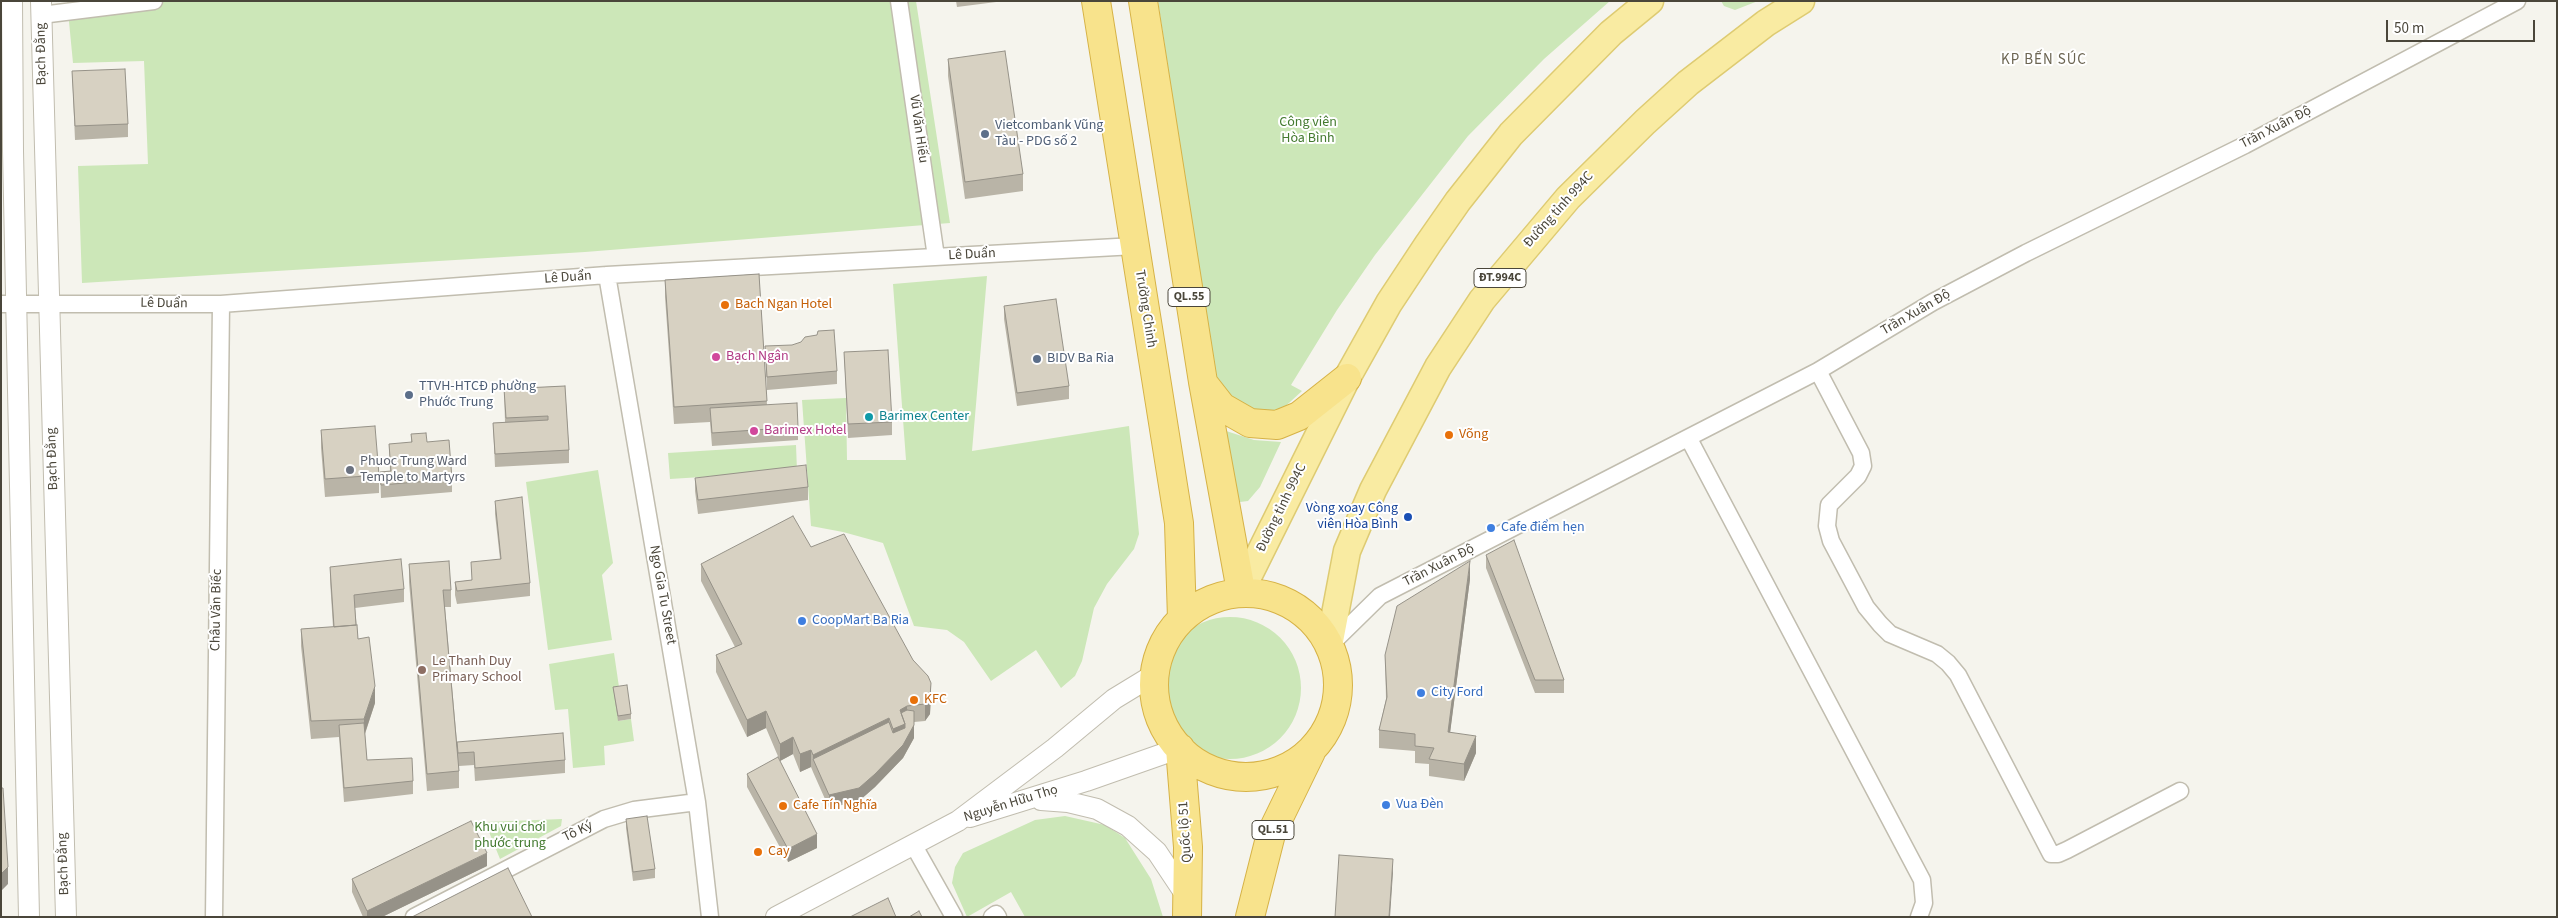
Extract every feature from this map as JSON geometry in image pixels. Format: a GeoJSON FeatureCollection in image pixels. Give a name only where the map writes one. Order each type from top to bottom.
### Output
{"type":"FeatureCollection","features":[{"type":"Feature","properties":{"kind":"highway","name":"Trường Chinh"},"geometry":{"type":"LineString","coordinates":[[1096,1],[1179,523],[1182,619]]}},
{"type":"Feature","properties":{"kind":"highway","name":"QL.55"},"geometry":{"type":"LineString","coordinates":[[1143,1],[1203,382],[1242,591]]}},
{"type":"Feature","properties":{"kind":"highway"},"geometry":{"type":"LineString","coordinates":[[1203,382],[1222,407],[1250,423],[1277,425],[1299,416],[1347,378]]}},
{"type":"Feature","properties":{"kind":"highway"},"geometry":{"type":"LineString","coordinates":[[1242,591],[1264,594],[1284,601],[1303,612],[1318,628],[1329,646],[1336,667],[1338,689],[1332,718],[1326,731],[1313,749],[1299,761],[1282,770],[1246,777],[1210,769],[1194,760],[1180,748],[1168,732],[1159,714],[1155,694],[1155,674],[1160,654],[1169,635],[1182,619],[1200,605],[1220,596],[1242,591]]}},
{"type":"Feature","properties":{"kind":"highway","name":"Quốc lộ 51"},"geometry":{"type":"LineString","coordinates":[[1180,748],[1188,908]]}},
{"type":"Feature","properties":{"kind":"highway","name":"QL.51"},"geometry":{"type":"LineString","coordinates":[[1250,917],[1271,834],[1313,749]]}},
{"type":"Feature","properties":{"kind":"main road","name":"Đường tỉnh 994C"},"geometry":{"type":"LineString","coordinates":[[1242,591],[1347,378],[1389,303],[1428,244],[1458,201],[1511,134],[1604,40],[1650,1]]}},
{"type":"Feature","properties":{"kind":"main road","name":"Đường tỉnh 994C"},"geometry":{"type":"LineString","coordinates":[[1329,646],[1347,551],[1373,490],[1438,367],[1482,300],[1568,198],[1645,122],[1688,83],[1766,23],[1801,1]]}},
{"type":"Feature","properties":{"kind":"street","name":"Bạch Đằng"},"geometry":{"type":"LineString","coordinates":[[12,1],[7,152],[9,304],[29,917]]}},
{"type":"Feature","properties":{"kind":"street"},"geometry":{"type":"LineString","coordinates":[[41,8],[154,1]]}},
{"type":"Feature","properties":{"kind":"street","name":"Vũ Văn Hiếu"},"geometry":{"type":"LineString","coordinates":[[899,1],[936,257]]}},
{"type":"Feature","properties":{"kind":"street","name":"Trần Xuân Độ"},"geometry":{"type":"LineString","coordinates":[[1329,646],[1380,596],[1689,439],[1818,370],[1941,297],[2035,248],[2254,140],[2517,1]]}},
{"type":"Feature","properties":{"kind":"street","name":"Bạch Đằng"},"geometry":{"type":"LineString","coordinates":[[41,8],[66,917]]}},
{"type":"Feature","properties":{"kind":"street","name":"Lê Duẩn"},"geometry":{"type":"LineString","coordinates":[[9,304],[221,304],[607,275],[1135,246]]}},
{"type":"Feature","properties":{"kind":"street","name":"Ngo Gia Tu Street"},"geometry":{"type":"LineString","coordinates":[[607,275],[697,802],[710,917]]}},
{"type":"Feature","properties":{"kind":"street","name":"Châu Văn Biếc"},"geometry":{"type":"LineString","coordinates":[[214,917],[221,304]]}},
{"type":"Feature","properties":{"kind":"street"},"geometry":{"type":"LineString","coordinates":[[1818,370],[1861,453],[1863,466],[1858,476],[1829,505],[1827,526],[1831,541],[1866,606],[1880,624],[1890,634],[1937,654],[1958,675],[2051,854],[2058,854],[2067,850],[2180,791]]}},
{"type":"Feature","properties":{"kind":"street"},"geometry":{"type":"LineString","coordinates":[[1689,439],[1922,880],[1924,903],[1919,917]]}},
{"type":"Feature","properties":{"kind":"street","name":"Nguyễn Hữu Thọ"},"geometry":{"type":"LineString","coordinates":[[958,821],[1055,748],[1114,699],[1155,674]]}},
{"type":"Feature","properties":{"kind":"street","name":"Nguyễn Hữu Thọ"},"geometry":{"type":"LineString","coordinates":[[958,821],[1029,800],[1180,748]]}},
{"type":"Feature","properties":{"kind":"street"},"geometry":{"type":"LineString","coordinates":[[1029,800],[1068,802],[1097,809],[1128,826],[1157,852],[1188,908]]}},
{"type":"Feature","properties":{"kind":"street","name":"Tô Ký"},"geometry":{"type":"LineString","coordinates":[[414,917],[604,819],[634,810],[697,802]]}},
{"type":"Feature","properties":{"kind":"street"},"geometry":{"type":"LineString","coordinates":[[776,917],[914,846],[958,821]]}},
{"type":"Feature","properties":{"kind":"street"},"geometry":{"type":"LineString","coordinates":[[914,846],[954,917]]}},
{"type":"Feature","properties":{"kind":"street"},"geometry":{"type":"LineString","coordinates":[[992,917],[996,914],[998,917]]}},
{"type":"Feature","properties":{"kind":"green space"},"geometry":{"type":"Polygon","coordinates":[[[67,1],[916,1],[950,223],[585,252],[82,283],[78,166],[148,164],[144,61],[73,63],[67,1]]]}},
{"type":"Feature","properties":{"kind":"green space","name":"Công viên Hòa Bình"},"geometry":{"type":"Polygon","coordinates":[[[1158,1],[1610,1],[1544,59],[1468,136],[1375,255],[1337,310],[1291,385],[1302,391],[1277,414],[1264,420],[1218,397],[1158,1]]]}},
{"type":"Feature","properties":{"kind":"green space"},"geometry":{"type":"Polygon","coordinates":[[[1721,1],[1758,1],[1735,10],[1724,6],[1721,1]]]}},
{"type":"Feature","properties":{"kind":"green space"},"geometry":{"type":"Polygon","coordinates":[[[987,276],[972,451],[1129,426],[1139,534],[1134,549],[1107,584],[1094,608],[1082,661],[1075,676],[1061,688],[1036,650],[991,681],[964,642],[947,630],[914,626],[883,543],[843,532],[811,526],[802,400],[846,398],[847,460],[906,460],[893,284],[987,276]]]}},
{"type":"Feature","properties":{"kind":"green space"},"geometry":{"type":"Polygon","coordinates":[[[1220,429],[1254,440],[1281,442],[1260,487],[1248,501],[1240,502],[1234,499],[1220,429]]]}},
{"type":"Feature","properties":{"kind":"green space"},"geometry":{"type":"Polygon","coordinates":[[[796,445],[797,471],[670,479],[668,453],[796,445]]]}},
{"type":"Feature","properties":{"kind":"green space"},"geometry":{"type":"Polygon","coordinates":[[[598,470],[613,563],[602,575],[612,640],[548,650],[526,482],[598,470]]]}},
{"type":"Feature","properties":{"kind":"green space"},"geometry":{"type":"Polygon","coordinates":[[[1230,617],[1244,618],[1257,622],[1281,637],[1296,661],[1300,674],[1300,702],[1296,715],[1281,739],[1257,754],[1244,758],[1230,759],[1216,758],[1203,754],[1179,739],[1164,715],[1160,702],[1159,688],[1160,674],[1164,661],[1179,637],[1203,622],[1216,618],[1230,617]]]}},
{"type":"Feature","properties":{"kind":"green space"},"geometry":{"type":"Polygon","coordinates":[[[614,653],[619,687],[618,721],[631,719],[634,741],[604,746],[605,765],[573,768],[568,709],[555,710],[549,664],[614,653]]]}},
{"type":"Feature","properties":{"kind":"green space"},"geometry":{"type":"Polygon","coordinates":[[[1065,816],[1105,825],[1125,838],[1151,879],[1163,917],[1025,917],[1011,892],[967,917],[952,883],[955,867],[963,853],[1035,820],[1065,816]]]}},
{"type":"Feature","properties":{"kind":"green space","name":"Khu vui chơi phước trung"},"geometry":{"type":"Polygon","coordinates":[[[562,819],[561,826],[500,859],[485,822],[562,819]]]}},
{"type":"Feature","properties":{"kind":"building","name":"Vietcombank Vũng Tàu - PDG số 2"},"geometry":{"type":"Polygon","coordinates":[[[1005,51],[1023,174],[965,182],[948,59],[1005,51]]]}},
{"type":"Feature","properties":{"kind":"building"},"geometry":{"type":"Polygon","coordinates":[[[125,69],[128,124],[75,126],[72,71],[125,69]]]}},
{"type":"Feature","properties":{"kind":"building","name":"Bạch Ngân"},"geometry":{"type":"Polygon","coordinates":[[[759,274],[767,401],[674,407],[665,280],[759,274]]]}},
{"type":"Feature","properties":{"kind":"building","name":"BIDV Ba Ria"},"geometry":{"type":"Polygon","coordinates":[[[1056,299],[1069,386],[1017,393],[1004,306],[1056,299]]]}},
{"type":"Feature","properties":{"kind":"building"},"geometry":{"type":"Polygon","coordinates":[[[834,330],[837,371],[767,377],[765,346],[792,345],[801,342],[805,337],[817,335],[818,331],[834,330]]]}},
{"type":"Feature","properties":{"kind":"building","name":"Barimex Center"},"geometry":{"type":"Polygon","coordinates":[[[888,350],[892,422],[848,424],[844,352],[888,350]]]}},
{"type":"Feature","properties":{"kind":"building"},"geometry":{"type":"Polygon","coordinates":[[[565,386],[569,450],[495,454],[493,423],[548,420],[548,416],[506,418],[504,389],[565,386]]]}},
{"type":"Feature","properties":{"kind":"building"},"geometry":{"type":"Polygon","coordinates":[[[797,403],[798,427],[712,433],[710,408],[797,403]]]}},
{"type":"Feature","properties":{"kind":"building","name":"Phuoc Trung Ward Temple to Martyrs"},"geometry":{"type":"Polygon","coordinates":[[[375,426],[379,475],[325,479],[321,430],[375,426]]]}},
{"type":"Feature","properties":{"kind":"building"},"geometry":{"type":"Polygon","coordinates":[[[426,433],[427,442],[449,440],[452,479],[381,485],[380,472],[391,471],[389,444],[412,442],[411,434],[426,433]]]}},
{"type":"Feature","properties":{"kind":"building"},"geometry":{"type":"Polygon","coordinates":[[[806,465],[808,487],[698,500],[695,478],[806,465]]]}},
{"type":"Feature","properties":{"kind":"building"},"geometry":{"type":"Polygon","coordinates":[[[522,497],[530,583],[457,591],[455,582],[472,580],[471,562],[501,559],[495,501],[522,497]]]}},
{"type":"Feature","properties":{"kind":"building","name":"CoopMart Ba Ria"},"geometry":{"type":"Polygon","coordinates":[[[793,516],[811,547],[844,534],[913,660],[928,676],[931,683],[930,697],[925,704],[907,706],[900,710],[905,724],[893,729],[889,718],[813,755],[811,750],[800,754],[793,737],[780,744],[766,711],[747,720],[716,655],[742,644],[701,564],[793,516]]]}},
{"type":"Feature","properties":{"kind":"building"},"geometry":{"type":"Polygon","coordinates":[[[1514,540],[1564,680],[1535,680],[1486,555],[1514,540]]]}},
{"type":"Feature","properties":{"kind":"building"},"geometry":{"type":"Polygon","coordinates":[[[401,559],[404,589],[354,595],[356,625],[334,627],[330,567],[401,559]]]}},
{"type":"Feature","properties":{"kind":"building"},"geometry":{"type":"Polygon","coordinates":[[[449,561],[451,590],[443,590],[459,771],[427,774],[409,564],[449,561]]]}},
{"type":"Feature","properties":{"kind":"building","name":"City Ford"},"geometry":{"type":"Polygon","coordinates":[[[1470,561],[1448,732],[1476,736],[1464,764],[1429,759],[1434,748],[1415,746],[1415,734],[1379,730],[1387,697],[1385,655],[1397,606],[1470,561]]]}},
{"type":"Feature","properties":{"kind":"building"},"geometry":{"type":"Polygon","coordinates":[[[357,625],[358,639],[369,637],[375,686],[364,719],[311,721],[301,629],[357,625]]]}},
{"type":"Feature","properties":{"kind":"building"},"geometry":{"type":"Polygon","coordinates":[[[627,685],[631,714],[618,716],[613,687],[627,685]]]}},
{"type":"Feature","properties":{"kind":"building"},"geometry":{"type":"Polygon","coordinates":[[[907,710],[914,711],[914,725],[903,745],[859,788],[829,795],[813,759],[889,722],[893,733],[905,728],[901,713],[907,710]]]}},
{"type":"Feature","properties":{"kind":"building"},"geometry":{"type":"Polygon","coordinates":[[[364,723],[367,760],[412,758],[413,781],[344,788],[339,725],[364,723]]]}},
{"type":"Feature","properties":{"kind":"building"},"geometry":{"type":"Polygon","coordinates":[[[563,733],[565,760],[475,768],[474,752],[458,753],[457,742],[563,733]]]}},
{"type":"Feature","properties":{"kind":"building"},"geometry":{"type":"Polygon","coordinates":[[[778,757],[817,834],[788,849],[747,774],[778,757]]]}},
{"type":"Feature","properties":{"kind":"building"},"geometry":{"type":"Polygon","coordinates":[[[1,788],[3,788],[8,867],[1,874],[1,788]]]}},
{"type":"Feature","properties":{"kind":"building"},"geometry":{"type":"Polygon","coordinates":[[[647,816],[655,869],[633,872],[626,819],[647,816]]]}},
{"type":"Feature","properties":{"kind":"building"},"geometry":{"type":"Polygon","coordinates":[[[471,821],[487,853],[367,911],[352,879],[471,821]]]}},
{"type":"Feature","properties":{"kind":"building"},"geometry":{"type":"Polygon","coordinates":[[[1339,855],[1393,859],[1389,917],[1335,917],[1339,855]]]}},
{"type":"Feature","properties":{"kind":"building"},"geometry":{"type":"Polygon","coordinates":[[[508,868],[532,917],[412,917],[508,868]]]}},
{"type":"Feature","properties":{"kind":"building"},"geometry":{"type":"Polygon","coordinates":[[[888,898],[896,917],[850,917],[888,898]]]}},
{"type":"Feature","properties":{"kind":"building"},"geometry":{"type":"Polygon","coordinates":[[[919,911],[922,917],[909,917],[919,911]]]}},
{"type":"Feature","properties":{"kind":"place","name":"Vietcombank Vũng Tàu - PDG số 2"},"geometry":{"type":"Point","coordinates":[985,134]}},
{"type":"Feature","properties":{"kind":"place","name":"Bach Ngan Hotel"},"geometry":{"type":"Point","coordinates":[725,305]}},
{"type":"Feature","properties":{"kind":"place","name":"Bạch Ngân"},"geometry":{"type":"Point","coordinates":[716,357]}},
{"type":"Feature","properties":{"kind":"place","name":"BIDV Ba Ria"},"geometry":{"type":"Point","coordinates":[1037,359]}},
{"type":"Feature","properties":{"kind":"place","name":"TTVH-HTCĐ phường Phước Trung"},"geometry":{"type":"Point","coordinates":[409,395]}},
{"type":"Feature","properties":{"kind":"place","name":"Barimex Center"},"geometry":{"type":"Point","coordinates":[869,417]}},
{"type":"Feature","properties":{"kind":"place","name":"Barimex Hotel"},"geometry":{"type":"Point","coordinates":[754,431]}},
{"type":"Feature","properties":{"kind":"place","name":"Võng"},"geometry":{"type":"Point","coordinates":[1449,435]}},
{"type":"Feature","properties":{"kind":"place","name":"Phuoc Trung Ward Temple to Martyrs"},"geometry":{"type":"Point","coordinates":[350,470]}},
{"type":"Feature","properties":{"kind":"place","name":"Vòng xoay Công viên Hòa Bình"},"geometry":{"type":"Point","coordinates":[1408,517]}},
{"type":"Feature","properties":{"kind":"place","name":"Cafe điểm hẹn"},"geometry":{"type":"Point","coordinates":[1491,528]}},
{"type":"Feature","properties":{"kind":"place","name":"CoopMart Ba Ria"},"geometry":{"type":"Point","coordinates":[802,621]}},
{"type":"Feature","properties":{"kind":"place","name":"Le Thanh Duy Primary School"},"geometry":{"type":"Point","coordinates":[422,670]}},
{"type":"Feature","properties":{"kind":"place","name":"City Ford"},"geometry":{"type":"Point","coordinates":[1421,693]}},
{"type":"Feature","properties":{"kind":"place","name":"KFC"},"geometry":{"type":"Point","coordinates":[914,700]}},
{"type":"Feature","properties":{"kind":"place","name":"Vua Đèn"},"geometry":{"type":"Point","coordinates":[1386,805]}},
{"type":"Feature","properties":{"kind":"place","name":"Cafe Tín Nghĩa"},"geometry":{"type":"Point","coordinates":[783,806]}},
{"type":"Feature","properties":{"kind":"place","name":"Cay"},"geometry":{"type":"Point","coordinates":[758,852]}},
{"type":"Feature","properties":{"kind":"district","name":"KP BẾN SÚC"},"geometry":{"type":"Point","coordinates":[2044,61]}}]}
